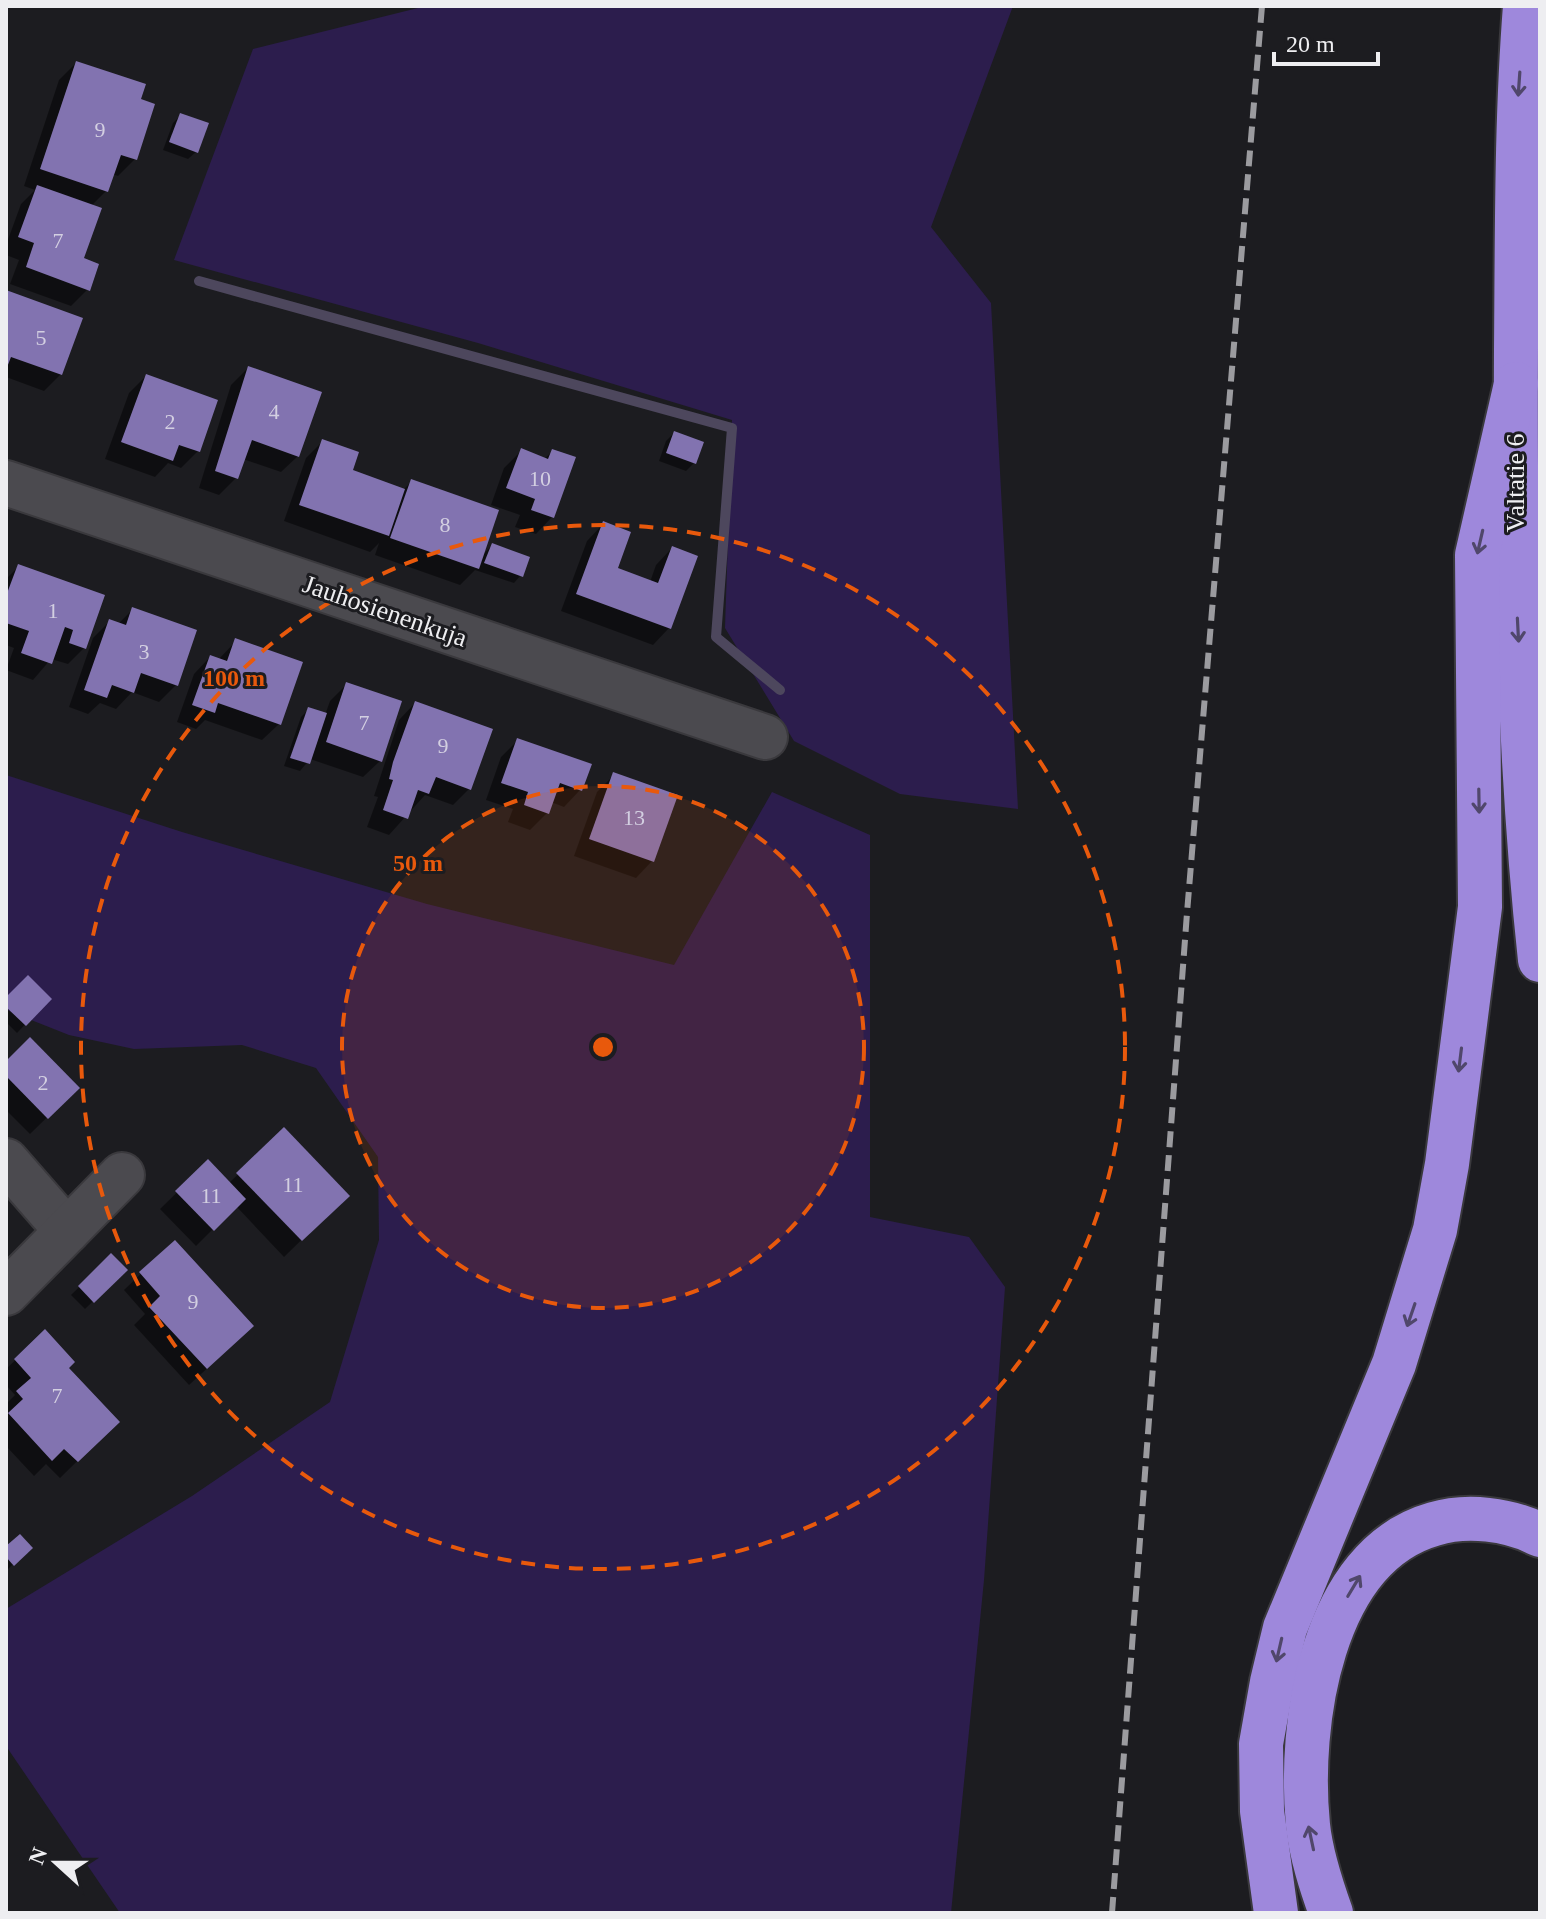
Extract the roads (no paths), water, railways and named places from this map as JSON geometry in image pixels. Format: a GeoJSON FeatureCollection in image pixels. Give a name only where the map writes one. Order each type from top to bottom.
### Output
{"type":"FeatureCollection","features":[{"type":"Feature","properties":{"kind":"highway","name":"Valtatie 6"},"geometry":{"type":"LineString","coordinates":[[1525,6],[1518,92],[1515,575],[1531,876],[1540,960]]}},
{"type":"Feature","properties":{"kind":"highway"},"geometry":{"type":"LineString","coordinates":[[1276,1913],[1262,1811],[1261,1744],[1272,1682],[1294,1603],[1394,1364],[1424,1271],[1447,1164],[1480,907],[1477,555],[1516,384]]}},
{"type":"Feature","properties":{"kind":"highway"},"geometry":{"type":"LineString","coordinates":[[1331,1913],[1308,1827],[1305,1768],[1324,1653],[1339,1611],[1377,1555],[1407,1532],[1462,1518],[1493,1521],[1540,1535]]}},
{"type":"Feature","properties":{"kind":"street","name":"Jauhosienenkuja"},"geometry":{"type":"LineString","coordinates":[[6,483],[765,737]]}},
{"type":"Feature","properties":{"kind":"street"},"geometry":{"type":"LineString","coordinates":[[6,1161],[67,1231]]}},
{"type":"Feature","properties":{"kind":"street"},"geometry":{"type":"LineString","coordinates":[[6,1293],[122,1175]]}},
{"type":"Feature","properties":{"kind":"waterway"},"geometry":{"type":"LineString","coordinates":[[199,281],[732,428],[716,637],[780,690]]}},
{"type":"Feature","properties":{"kind":"railway"},"geometry":{"type":"LineString","coordinates":[[1112,1913],[1187,913],[1262,6]]}}]}
